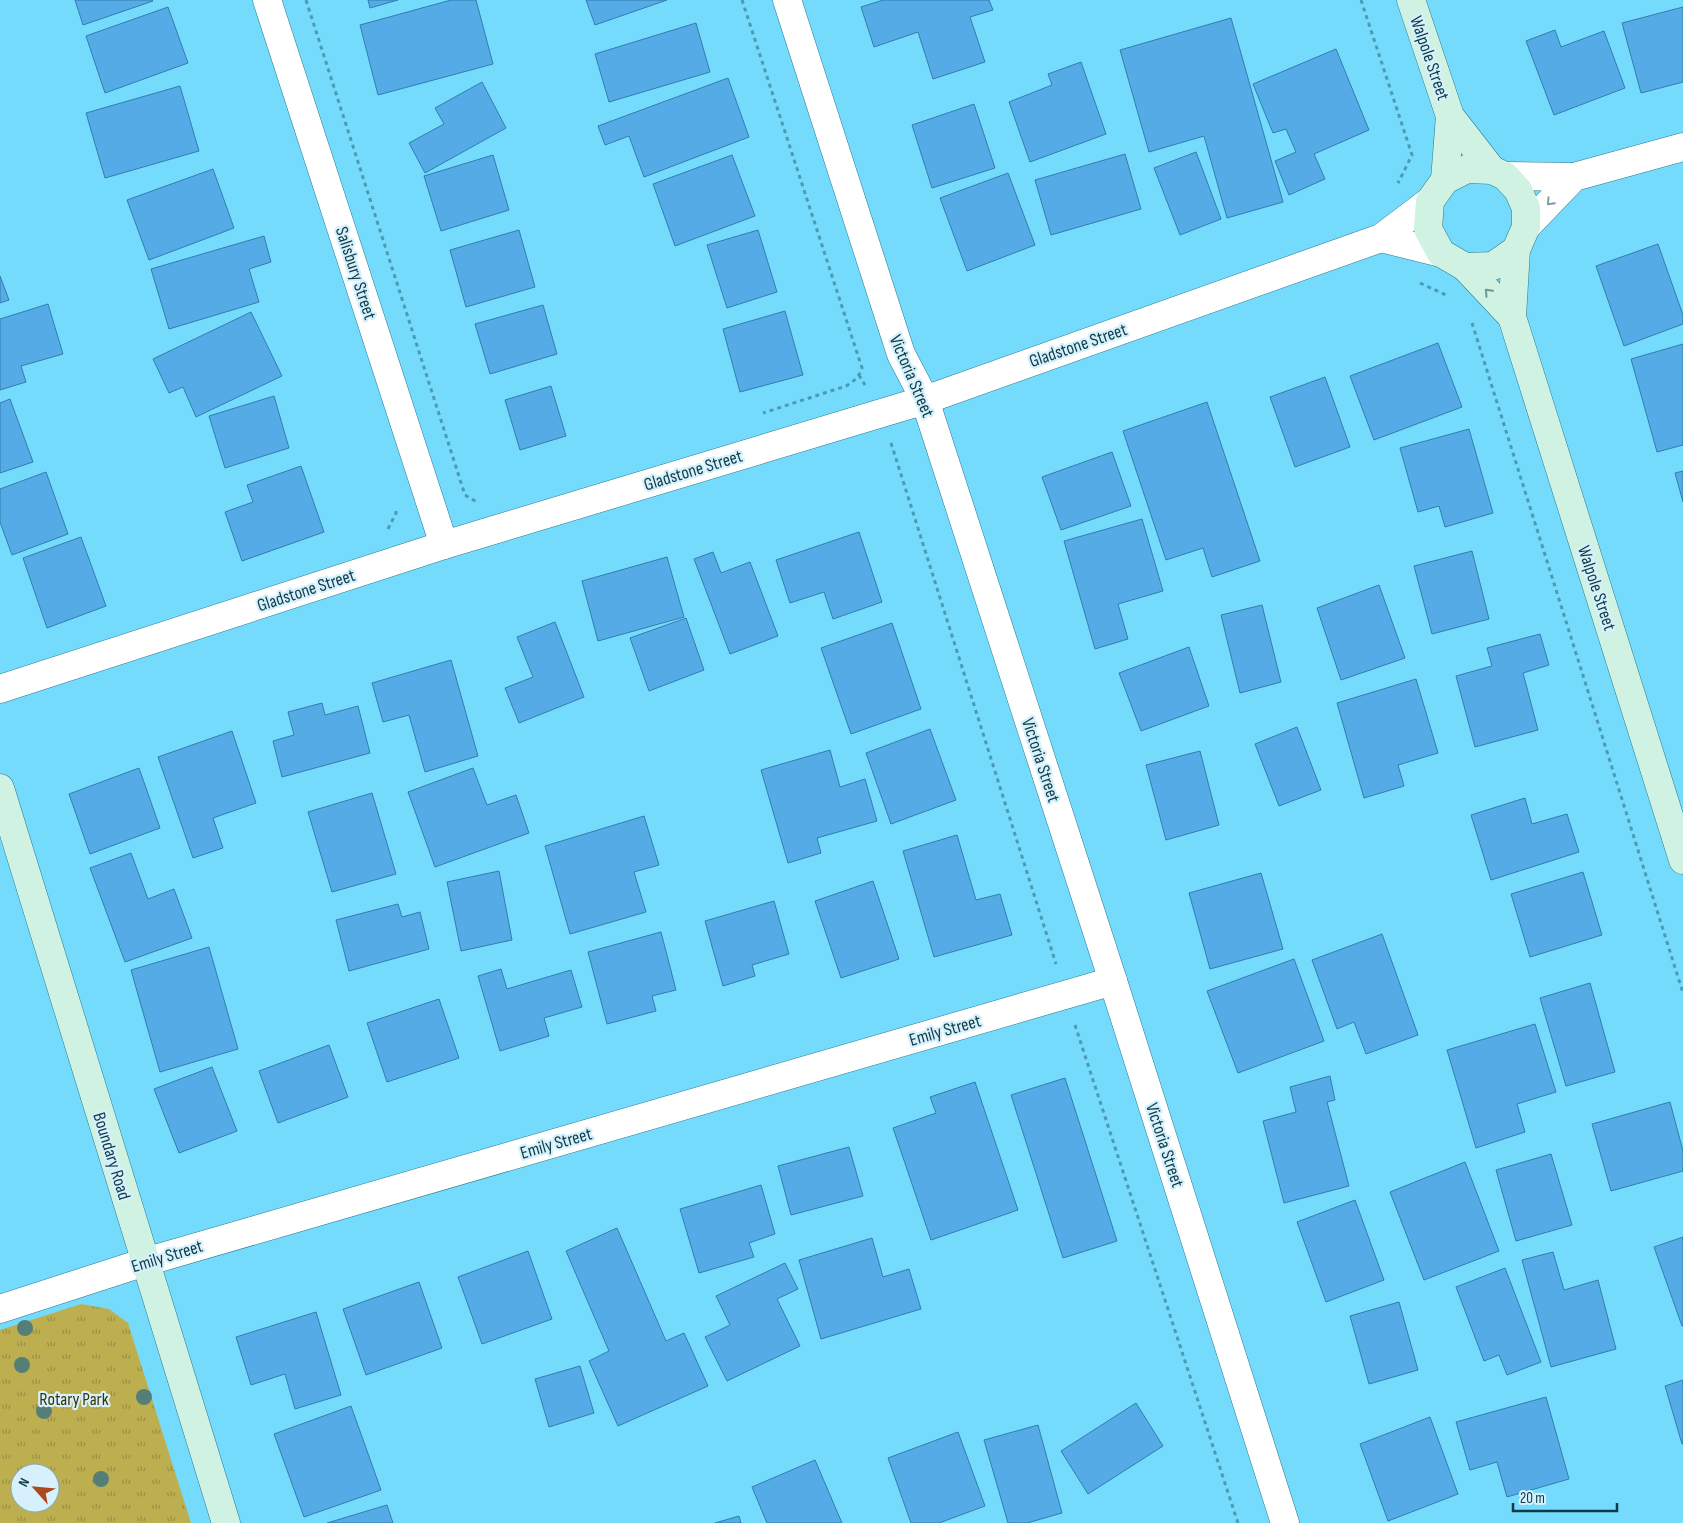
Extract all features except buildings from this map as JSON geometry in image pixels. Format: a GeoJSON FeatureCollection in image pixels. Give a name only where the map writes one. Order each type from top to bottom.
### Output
{"type":"FeatureCollection","features":[{"type":"Feature","properties":{"kind":"street","name":"Salisbury Street"},"geometry":{"type":"LineString","coordinates":[[267,0],[444,545]]}},
{"type":"Feature","properties":{"kind":"street","name":"Victoria Street"},"geometry":{"type":"LineString","coordinates":[[787,0],[901,354],[925,400],[1113,981],[1285,1523]]}},
{"type":"Feature","properties":{"kind":"street","name":"Walpole Street"},"geometry":{"type":"LineString","coordinates":[[1411,0],[1450,116],[1498,173]]}},
{"type":"Feature","properties":{"kind":"street","name":"Walpole Street"},"geometry":{"type":"LineString","coordinates":[[1437,190],[1450,116]]}},
{"type":"Feature","properties":{"kind":"street"},"geometry":{"type":"LineString","coordinates":[[1441,253],[1428,229],[1437,190],[1467,169],[1498,173],[1574,177],[1683,147]]}},
{"type":"Feature","properties":{"kind":"street"},"geometry":{"type":"LineString","coordinates":[[1498,173],[1518,190],[1526,208],[1521,239]]}},
{"type":"Feature","properties":{"kind":"street"},"geometry":{"type":"LineString","coordinates":[[1389,237],[1441,253],[1465,267],[1493,266],[1521,239],[1574,177]]}},
{"type":"Feature","properties":{"kind":"street","name":"Gladstone Street"},"geometry":{"type":"LineString","coordinates":[[0,689],[444,545],[925,400],[1389,237],[1437,190]]}},
{"type":"Feature","properties":{"kind":"street","name":"Walpole Street"},"geometry":{"type":"LineString","coordinates":[[1521,239],[1512,317],[1683,860]]}},
{"type":"Feature","properties":{"kind":"street","name":"Walpole Street"},"geometry":{"type":"LineString","coordinates":[[1465,267],[1512,317]]}},
{"type":"Feature","properties":{"kind":"street","name":"Boundary Road"},"geometry":{"type":"LineString","coordinates":[[0,788],[226,1523]]}},
{"type":"Feature","properties":{"kind":"street","name":"Emily Street"},"geometry":{"type":"LineString","coordinates":[[0,1309],[145,1262],[1113,981]]}},
{"type":"Feature","properties":{"kind":"path"},"geometry":{"type":"LineString","coordinates":[[306,0],[465,495]]}},
{"type":"Feature","properties":{"kind":"path"},"geometry":{"type":"LineString","coordinates":[[742,0],[862,368]]}},
{"type":"Feature","properties":{"kind":"path"},"geometry":{"type":"LineString","coordinates":[[1362,0],[1412,155],[1385,209],[1389,237],[1406,276],[1449,297]]}},
{"type":"Feature","properties":{"kind":"path"},"geometry":{"type":"LineString","coordinates":[[1469,315],[1683,992]]}},
{"type":"Feature","properties":{"kind":"path"},"geometry":{"type":"LineString","coordinates":[[859,375],[880,414],[892,446],[1066,995],[1238,1523]]}},
{"type":"Feature","properties":{"kind":"green space","name":"Rotary Park"},"geometry":{"type":"Polygon","coordinates":[[[81,1304],[109,1309],[128,1323],[191,1523],[0,1523],[0,1330],[81,1304]]]}}]}
